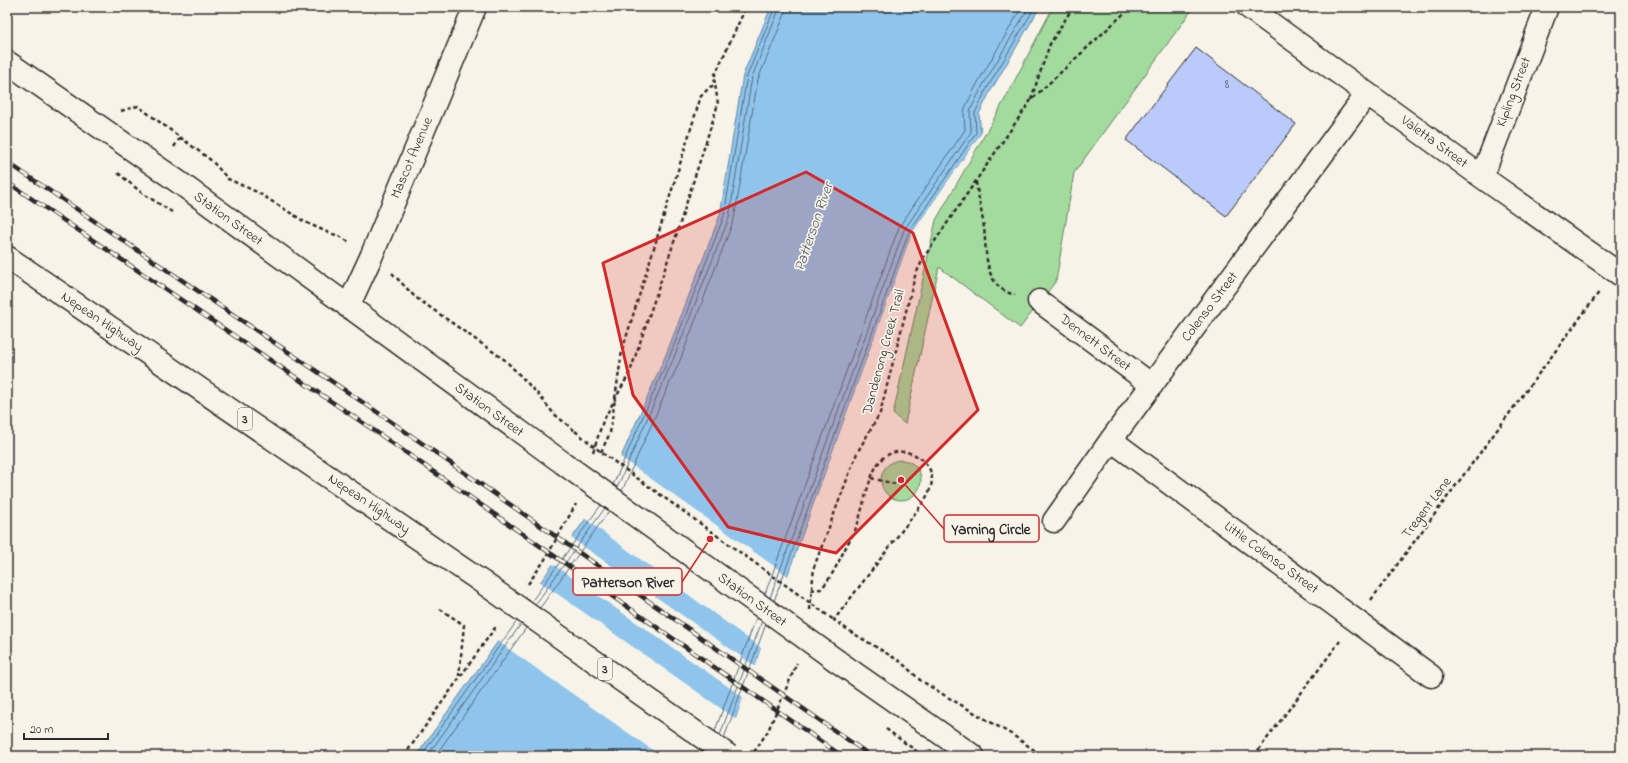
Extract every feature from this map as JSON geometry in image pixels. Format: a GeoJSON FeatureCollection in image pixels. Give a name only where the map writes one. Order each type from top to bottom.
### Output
{"type":"FeatureCollection","features":[{"type":"Feature","properties":{"kind":"main road","name":"Mascot Avenue"},"geometry":{"type":"LineString","coordinates":[[348,307],[371,257],[475,7]]}},
{"type":"Feature","properties":{"kind":"main road","name":"Valetta Street"},"geometry":{"type":"LineString","coordinates":[[1248,7],[1482,177],[1618,273]]}},
{"type":"Feature","properties":{"kind":"main road","name":"Kipling Street"},"geometry":{"type":"LineString","coordinates":[[1482,177],[1547,7]]}},
{"type":"Feature","properties":{"kind":"main road","name":"Station Street"},"geometry":{"type":"LineString","coordinates":[[7,62],[180,183],[562,463],[837,661],[973,756]]}},
{"type":"Feature","properties":{"kind":"main road","name":"Colenso Street"},"geometry":{"type":"LineString","coordinates":[[1054,521],[1111,440],[1367,94]]}},
{"type":"Feature","properties":{"kind":"main road","name":"Nepean Highway"},"geometry":{"type":"LineString","coordinates":[[7,257],[482,582],[729,756]]}},
{"type":"Feature","properties":{"kind":"main road","name":"Dennett Street"},"geometry":{"type":"LineString","coordinates":[[1039,301],[1152,385]]}},
{"type":"Feature","properties":{"kind":"main road","name":"Little Colenso Street"},"geometry":{"type":"LineString","coordinates":[[1111,440],[1431,676]]}},
{"type":"Feature","properties":{"kind":"path"},"geometry":{"type":"LineString","coordinates":[[592,456],[603,421],[630,372],[675,239],[718,104],[714,86],[714,77],[746,7]]}},
{"type":"Feature","properties":{"kind":"path"},"geometry":{"type":"LineString","coordinates":[[1031,100],[1050,44],[1072,7]]}},
{"type":"Feature","properties":{"kind":"path","name":"Dandenong Creek Trail"},"geometry":{"type":"LineString","coordinates":[[810,614],[814,567],[857,453],[880,413],[915,276],[924,257],[1031,100],[1131,7]]}},
{"type":"Feature","properties":{"kind":"path"},"geometry":{"type":"LineString","coordinates":[[602,452],[610,432],[622,351],[701,96],[710,86],[714,86]]}},
{"type":"Feature","properties":{"kind":"path"},"geometry":{"type":"LineString","coordinates":[[115,171],[142,193]]}},
{"type":"Feature","properties":{"kind":"path"},"geometry":{"type":"LineString","coordinates":[[976,182],[984,229],[985,256],[993,278],[1007,293],[1039,301]]}},
{"type":"Feature","properties":{"kind":"path","name":"Tregent Lane"},"geometry":{"type":"LineString","coordinates":[[1254,756],[1618,273]]}},
{"type":"Feature","properties":{"kind":"path"},"geometry":{"type":"LineString","coordinates":[[575,431],[834,620],[901,662],[920,680],[1010,734],[1043,756]]}},
{"type":"Feature","properties":{"kind":"path"},"geometry":{"type":"LineString","coordinates":[[811,590],[821,589],[832,576],[857,525],[871,478],[880,460],[890,453],[903,450],[914,453],[925,463],[931,474],[931,489],[920,508],[834,620]]}},
{"type":"Feature","properties":{"kind":"path"},"geometry":{"type":"LineString","coordinates":[[871,478],[895,484]]}},
{"type":"Feature","properties":{"kind":"path"},"geometry":{"type":"LineString","coordinates":[[525,587],[544,561],[576,503]]}},
{"type":"Feature","properties":{"kind":"path"},"geometry":{"type":"LineString","coordinates":[[440,609],[464,625],[459,677]]}},
{"type":"Feature","properties":{"kind":"path"},"geometry":{"type":"LineString","coordinates":[[404,756],[459,677],[502,619]]}},
{"type":"Feature","properties":{"kind":"path"},"geometry":{"type":"LineString","coordinates":[[752,756],[768,731],[799,660]]}},
{"type":"Feature","properties":{"kind":"highlighted area"},"geometry":{"type":"Polygon","coordinates":[[[806,172],[913,233],[978,410],[836,553],[728,527],[633,395],[603,263],[806,172]]]}},
{"type":"Feature","properties":{"kind":"green space"},"geometry":{"type":"Polygon","coordinates":[[[1053,7],[1194,7],[1074,173],[1056,281],[1020,328],[939,267],[905,424],[893,414],[936,220],[1004,101],[1053,7]]]}},
{"type":"Feature","properties":{"kind":"green space"},"geometry":{"type":"Polygon","coordinates":[[[905,460],[912,463],[918,469],[921,480],[920,488],[912,497],[905,500],[897,500],[890,497],[882,488],[881,476],[884,469],[893,461],[905,460]]]}},
{"type":"Feature","properties":{"kind":"water"},"geometry":{"type":"Polygon","coordinates":[[[771,7],[1040,7],[990,92],[979,114],[981,133],[912,233],[722,756],[416,756],[607,489],[667,352],[720,215],[743,75],[771,7]]]}},
{"type":"Feature","properties":{"kind":"pier"},"geometry":{"type":"Polygon","coordinates":[[[981,133],[971,152],[914,234],[724,756],[661,756],[496,640],[539,581],[736,719],[743,697],[551,563],[570,537],[755,666],[761,648],[584,518],[605,488],[619,456],[788,576],[912,233],[981,133]]]}},
{"type":"Feature","properties":{"kind":"building"},"geometry":{"type":"Polygon","coordinates":[[[1196,48],[1296,124],[1226,216],[1126,140],[1196,48]]]}},
{"type":"Feature","properties":{"kind":"railway"},"geometry":{"type":"LineString","coordinates":[[7,162],[383,416],[871,756]]}},
{"type":"Feature","properties":{"kind":"railway"},"geometry":{"type":"LineString","coordinates":[[7,182],[372,429],[842,756]]}},
{"type":"Feature","properties":{"kind":"place","name":"Yarning Circle"},"geometry":{"type":"Point","coordinates":[901,480]}},
{"type":"Feature","properties":{"kind":"place","name":"Patterson River"},"geometry":{"type":"Point","coordinates":[710,539]}}]}
